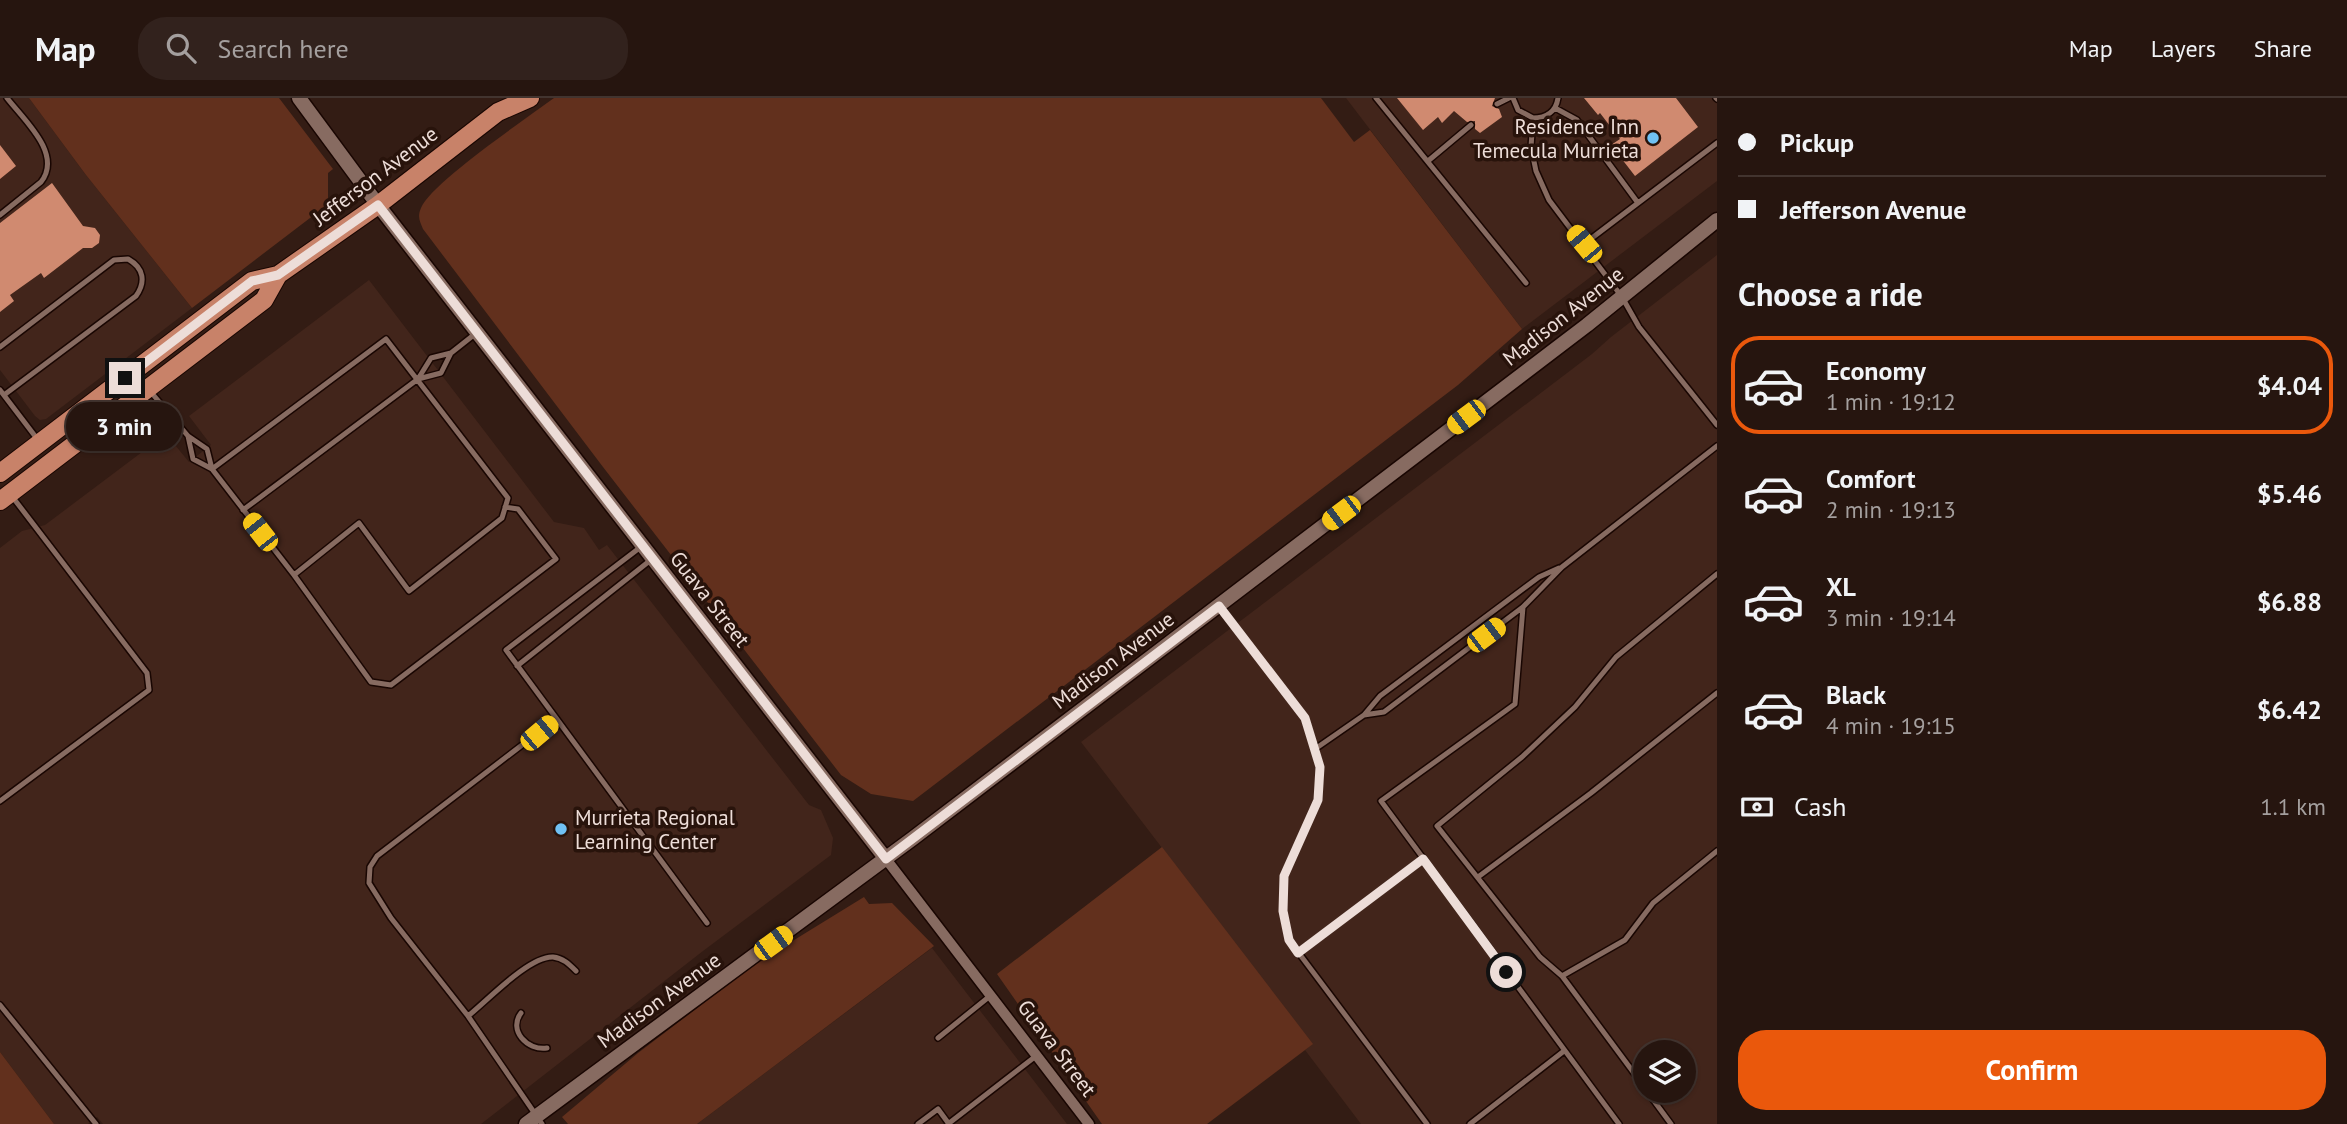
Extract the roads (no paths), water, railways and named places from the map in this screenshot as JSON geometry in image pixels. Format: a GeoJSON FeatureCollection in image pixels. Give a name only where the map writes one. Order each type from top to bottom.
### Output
{"type":"FeatureCollection","features":[{"type":"Feature","properties":{"kind":"main road","name":"Jefferson Avenue"},"geometry":{"type":"LineString","coordinates":[[0,473],[252,281],[278,275],[378,205],[501,105],[530,98]]}},
{"type":"Feature","properties":{"kind":"main road","name":"Jefferson Avenue"},"geometry":{"type":"LineString","coordinates":[[5,497],[264,300],[278,275]]}},
{"type":"Feature","properties":{"kind":"street","name":"Guava Street"},"geometry":{"type":"LineString","coordinates":[[299,98],[378,205],[886,859],[1087,1123]]}},
{"type":"Feature","properties":{"kind":"street","name":"Madison Avenue"},"geometry":{"type":"LineString","coordinates":[[535,1122],[1219,606],[1622,297],[1717,220]]}},
{"type":"Feature","properties":{"kind":"lane"},"geometry":{"type":"LineString","coordinates":[[0,215],[41,182],[46,176],[49,163],[45,149],[7,98]]}},
{"type":"Feature","properties":{"kind":"lane"},"geometry":{"type":"LineString","coordinates":[[1376,98],[1527,283]]}},
{"type":"Feature","properties":{"kind":"lane"},"geometry":{"type":"LineString","coordinates":[[1497,104],[1511,98],[1518,110],[1533,118],[1545,117],[1555,108],[1558,98]]}},
{"type":"Feature","properties":{"kind":"lane"},"geometry":{"type":"LineString","coordinates":[[1555,108],[1577,120],[1638,202]]}},
{"type":"Feature","properties":{"kind":"lane"},"geometry":{"type":"LineString","coordinates":[[1533,118],[1531,147],[1536,171],[1549,200],[1622,297],[1639,327],[1717,425]]}},
{"type":"Feature","properties":{"kind":"lane"},"geometry":{"type":"LineString","coordinates":[[1428,161],[1471,125]]}},
{"type":"Feature","properties":{"kind":"lane"},"geometry":{"type":"LineString","coordinates":[[1584,244],[1717,142]]}},
{"type":"Feature","properties":{"kind":"lane"},"geometry":{"type":"LineString","coordinates":[[0,347],[114,260],[128,259],[139,268],[143,279],[136,296],[2,392],[40,443]]}},
{"type":"Feature","properties":{"kind":"lane"},"geometry":{"type":"LineString","coordinates":[[418,379],[441,373],[451,353],[477,332]]}},
{"type":"Feature","properties":{"kind":"lane"},"geometry":{"type":"LineString","coordinates":[[212,470],[386,339],[508,498],[502,518],[409,591],[359,523],[294,575]]}},
{"type":"Feature","properties":{"kind":"lane"},"geometry":{"type":"LineString","coordinates":[[243,510],[418,379],[431,358],[451,353]]}},
{"type":"Feature","properties":{"kind":"lane"},"geometry":{"type":"LineString","coordinates":[[148,388],[188,436],[207,449],[212,470]]}},
{"type":"Feature","properties":{"kind":"lane"},"geometry":{"type":"LineString","coordinates":[[188,436],[193,459],[212,470],[294,575],[371,682],[391,685],[556,559],[518,509],[505,507]]}},
{"type":"Feature","properties":{"kind":"lane"},"geometry":{"type":"LineString","coordinates":[[1364,715],[1384,712],[1523,607],[1562,567],[1717,446]]}},
{"type":"Feature","properties":{"kind":"lane"},"geometry":{"type":"LineString","coordinates":[[0,801],[149,690],[147,673],[5,497]]}},
{"type":"Feature","properties":{"kind":"lane"},"geometry":{"type":"LineString","coordinates":[[642,546],[506,650],[707,923]]}},
{"type":"Feature","properties":{"kind":"lane"},"geometry":{"type":"LineString","coordinates":[[517,666],[653,559]]}},
{"type":"Feature","properties":{"kind":"lane"},"geometry":{"type":"LineString","coordinates":[[1315,749],[1364,715],[1380,696],[1539,577],[1562,567]]}},
{"type":"Feature","properties":{"kind":"lane"},"geometry":{"type":"LineString","coordinates":[[1633,1072],[1562,976],[1540,957],[1437,826],[1522,757],[1557,724],[1575,707],[1616,657],[1717,574]]}},
{"type":"Feature","properties":{"kind":"lane"},"geometry":{"type":"LineString","coordinates":[[1219,606],[1305,718],[1320,767],[1318,800],[1284,876],[1283,911],[1289,940],[1427,1124]]}},
{"type":"Feature","properties":{"kind":"lane"},"geometry":{"type":"LineString","coordinates":[[1523,607],[1515,704],[1381,801],[1619,1124]]}},
{"type":"Feature","properties":{"kind":"lane"},"geometry":{"type":"LineString","coordinates":[[1478,877],[1591,793],[1717,693]]}},
{"type":"Feature","properties":{"kind":"lane"},"geometry":{"type":"LineString","coordinates":[[535,1122],[468,1016],[391,918],[369,883],[370,867],[377,856],[556,719]]}},
{"type":"Feature","properties":{"kind":"lane"},"geometry":{"type":"LineString","coordinates":[[1562,976],[1625,940],[1653,903],[1717,851]]}},
{"type":"Feature","properties":{"kind":"lane"},"geometry":{"type":"LineString","coordinates":[[1298,953],[1423,859]]}},
{"type":"Feature","properties":{"kind":"lane"},"geometry":{"type":"LineString","coordinates":[[468,1016],[542,958],[554,957],[565,961],[576,971]]}},
{"type":"Feature","properties":{"kind":"lane"},"geometry":{"type":"LineString","coordinates":[[938,1038],[990,996]]}},
{"type":"Feature","properties":{"kind":"lane"},"geometry":{"type":"LineString","coordinates":[[0,1005],[96,1124]]}},
{"type":"Feature","properties":{"kind":"lane"},"geometry":{"type":"LineString","coordinates":[[522,1013],[516,1020],[521,1037],[528,1045],[537,1049],[547,1048]]}},
{"type":"Feature","properties":{"kind":"lane"},"geometry":{"type":"LineString","coordinates":[[1470,1124],[1564,1051]]}},
{"type":"Feature","properties":{"kind":"lane"},"geometry":{"type":"LineString","coordinates":[[918,1124],[938,1109],[949,1124],[1036,1056]]}},
{"type":"Feature","properties":{"kind":"lane"},"geometry":{"type":"LineString","coordinates":[[1656,1103],[1671,1124]]}},
{"type":"Feature","properties":{"kind":"place","name":"Residence Inn Temecula Murrieta"},"geometry":{"type":"Point","coordinates":[1653,138]}},
{"type":"Feature","properties":{"kind":"place","name":"Murrieta Regional Learning Center"},"geometry":{"type":"Point","coordinates":[561,829]}}]}
